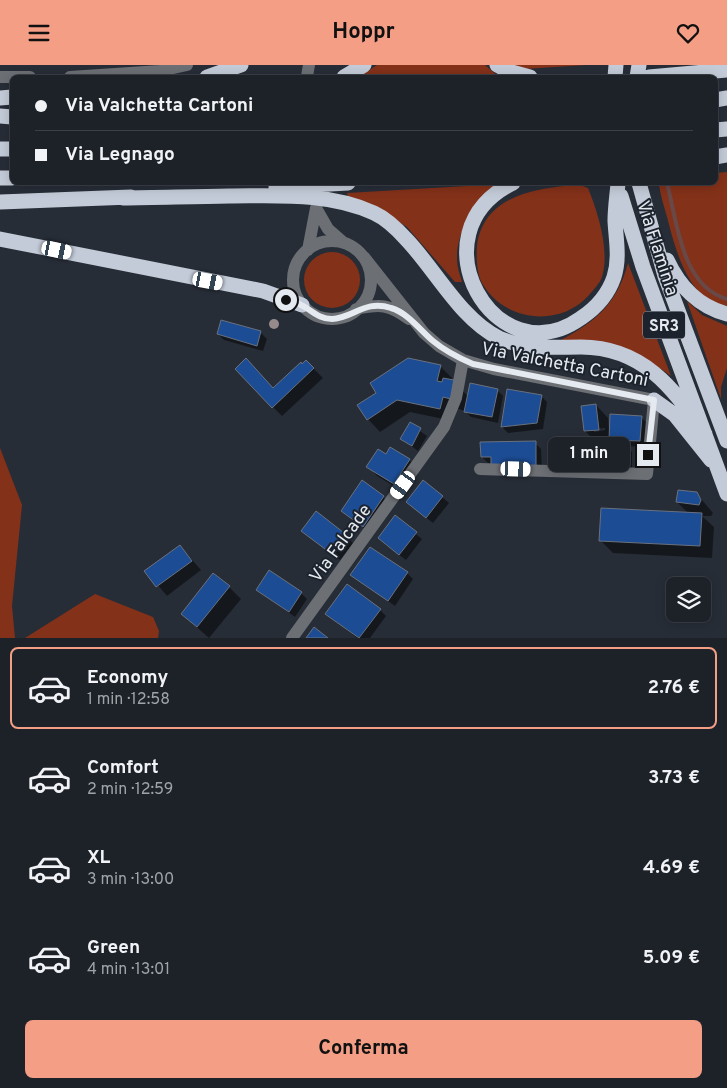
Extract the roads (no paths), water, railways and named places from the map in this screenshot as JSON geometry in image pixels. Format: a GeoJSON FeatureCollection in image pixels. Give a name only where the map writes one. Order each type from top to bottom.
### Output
{"type":"FeatureCollection","features":[{"type":"Feature","properties":{"kind":"highway"},"geometry":{"type":"LineString","coordinates":[[213,75],[241,65]]}},
{"type":"Feature","properties":{"kind":"highway"},"geometry":{"type":"LineString","coordinates":[[347,75],[364,65]]}},
{"type":"Feature","properties":{"kind":"highway"},"geometry":{"type":"LineString","coordinates":[[497,65],[524,75]]}},
{"type":"Feature","properties":{"kind":"highway"},"geometry":{"type":"LineString","coordinates":[[675,75],[727,70]]}},
{"type":"Feature","properties":{"kind":"highway"},"geometry":{"type":"LineString","coordinates":[[123,198],[318,185]]}},
{"type":"Feature","properties":{"kind":"highway"},"geometry":{"type":"LineString","coordinates":[[510,185],[496,193],[474,220],[466,246],[466,264],[475,290],[490,311],[507,324],[535,331],[556,329],[575,323],[590,312],[604,297],[614,279],[617,259],[615,221],[618,185]]}},
{"type":"Feature","properties":{"kind":"highway","name":"Via Flaminia"},"geometry":{"type":"LineString","coordinates":[[619,185],[643,267],[727,494]]}},
{"type":"Feature","properties":{"kind":"highway","name":"SR3"},"geometry":{"type":"LineString","coordinates":[[639,185],[646,213]]}},
{"type":"Feature","properties":{"kind":"highway"},"geometry":{"type":"LineString","coordinates":[[0,202],[123,198],[308,197],[344,203],[370,211],[386,220],[408,241],[465,310],[489,332],[508,341],[528,347],[591,347],[614,352],[634,360],[658,375],[673,389],[705,434]]}},
{"type":"Feature","properties":{"kind":"highway"},"geometry":{"type":"LineString","coordinates":[[646,213],[673,272],[683,285],[694,298],[727,314]]}},
{"type":"Feature","properties":{"kind":"highway","name":"Via Flaminia"},"geometry":{"type":"LineString","coordinates":[[646,213],[665,275],[727,441]]}},
{"type":"Feature","properties":{"kind":"highway"},"geometry":{"type":"LineString","coordinates":[[0,239],[263,291],[302,305]]}},
{"type":"Feature","properties":{"kind":"highway"},"geometry":{"type":"LineString","coordinates":[[654,400],[676,415],[686,431],[716,466]]}},
{"type":"Feature","properties":{"kind":"street"},"geometry":{"type":"LineString","coordinates":[[100,75],[160,71],[187,65]]}},
{"type":"Feature","properties":{"kind":"street","name":"Via Valchetta Cartoni"},"geometry":{"type":"LineString","coordinates":[[308,250],[316,208],[328,229],[364,257],[417,325],[432,340],[463,360],[494,369],[654,400]]}},
{"type":"Feature","properties":{"kind":"street"},"geometry":{"type":"LineString","coordinates":[[344,243],[326,242],[308,250],[296,266],[294,290],[302,305],[315,315],[332,319],[346,316],[363,302],[370,288],[370,272],[364,257]]}},
{"type":"Feature","properties":{"kind":"street"},"geometry":{"type":"LineString","coordinates":[[356,309],[377,306],[388,307],[417,325]]}},
{"type":"Feature","properties":{"kind":"street","name":"Via Falcade"},"geometry":{"type":"LineString","coordinates":[[292,638],[444,427],[456,398],[463,360]]}},
{"type":"Feature","properties":{"kind":"street"},"geometry":{"type":"LineString","coordinates":[[480,469],[647,474],[654,400]]}},
{"type":"Feature","properties":{"kind":"waterway"},"geometry":{"type":"LineString","coordinates":[[667,185],[678,233],[690,267],[700,281],[712,292],[727,299]]}}]}
